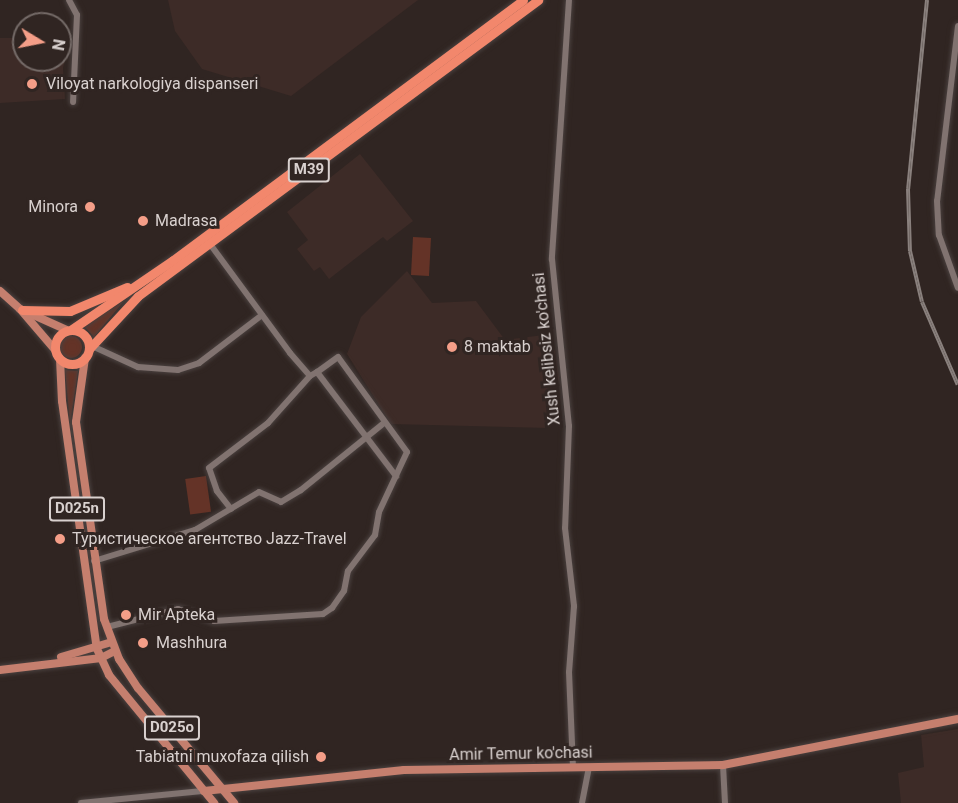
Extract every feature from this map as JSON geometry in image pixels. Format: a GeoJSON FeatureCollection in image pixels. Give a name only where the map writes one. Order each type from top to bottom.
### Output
{"type":"FeatureCollection","features":[{"type":"Feature","properties":{"kind":"highway","name":"M39"},"geometry":{"type":"LineString","coordinates":[[70,330],[135,285],[523,0]]}},
{"type":"Feature","properties":{"kind":"highway","name":"M39"},"geometry":{"type":"LineString","coordinates":[[89,351],[138,296],[538,0]]}},
{"type":"Feature","properties":{"kind":"highway"},"geometry":{"type":"LineString","coordinates":[[21,309],[70,311],[135,285]]}},
{"type":"Feature","properties":{"kind":"highway"},"geometry":{"type":"LineString","coordinates":[[70,330],[86,335],[89,351],[73,364],[58,355],[57,339],[70,330]]}},
{"type":"Feature","properties":{"kind":"main road"},"geometry":{"type":"LineString","coordinates":[[0,291],[21,309],[58,355]]}},
{"type":"Feature","properties":{"kind":"main road"},"geometry":{"type":"LineString","coordinates":[[21,309],[70,330]]}},
{"type":"Feature","properties":{"kind":"main road","name":"D025n"},"geometry":{"type":"LineString","coordinates":[[89,351],[76,422],[94,561],[107,627],[114,646]]}},
{"type":"Feature","properties":{"kind":"main road","name":"D025n"},"geometry":{"type":"LineString","coordinates":[[58,355],[62,401],[100,658]]}},
{"type":"Feature","properties":{"kind":"main road"},"geometry":{"type":"LineString","coordinates":[[0,664],[71,656],[114,646]]}},
{"type":"Feature","properties":{"kind":"main road"},"geometry":{"type":"LineString","coordinates":[[0,670],[100,658],[114,646]]}},
{"type":"Feature","properties":{"kind":"main road","name":"D025o"},"geometry":{"type":"LineString","coordinates":[[114,646],[138,688],[234,803]]}},
{"type":"Feature","properties":{"kind":"main road","name":"D025o"},"geometry":{"type":"LineString","coordinates":[[100,658],[109,675],[214,803]]}},
{"type":"Feature","properties":{"kind":"main road","name":"Amir Temur ko'chasi"},"geometry":{"type":"LineString","coordinates":[[204,791],[404,770],[723,765],[958,719]]}},
{"type":"Feature","properties":{"kind":"street"},"geometry":{"type":"LineString","coordinates":[[69,0],[77,15],[73,102]]}},
{"type":"Feature","properties":{"kind":"street","name":"Xush kelibsiz ko'chasi"},"geometry":{"type":"LineString","coordinates":[[569,0],[552,259],[569,426],[565,528],[574,606],[569,672],[573,768]]}},
{"type":"Feature","properties":{"kind":"street"},"geometry":{"type":"LineString","coordinates":[[958,27],[937,201],[939,235],[958,288]]}},
{"type":"Feature","properties":{"kind":"street"},"geometry":{"type":"LineString","coordinates":[[210,244],[310,376]]}},
{"type":"Feature","properties":{"kind":"street"},"geometry":{"type":"LineString","coordinates":[[89,351],[132,365],[178,370],[199,363],[262,315]]}},
{"type":"Feature","properties":{"kind":"street"},"geometry":{"type":"LineString","coordinates":[[107,627],[178,609],[214,621],[323,614],[344,591],[348,571],[375,535],[378,512],[407,452],[338,357],[310,376],[268,423],[209,468],[217,491],[231,509]]}},
{"type":"Feature","properties":{"kind":"street"},"geometry":{"type":"LineString","coordinates":[[317,372],[396,476]]}},
{"type":"Feature","properties":{"kind":"street"},"geometry":{"type":"LineString","coordinates":[[94,561],[195,530],[259,492],[281,502],[384,423]]}},
{"type":"Feature","properties":{"kind":"street"},"geometry":{"type":"LineString","coordinates":[[723,765],[725,803]]}},
{"type":"Feature","properties":{"kind":"street"},"geometry":{"type":"LineString","coordinates":[[582,803],[589,768]]}},
{"type":"Feature","properties":{"kind":"street","name":"Amir Temur ko'chasi"},"geometry":{"type":"LineString","coordinates":[[81,803],[204,791]]}},
{"type":"Feature","properties":{"kind":"shaded area"},"geometry":{"type":"Polygon","coordinates":[[[168,0],[418,0],[291,96],[202,69],[175,31],[168,0]]]}},
{"type":"Feature","properties":{"kind":"shaded area","name":"Viloyat narkologiya dispanseri"},"geometry":{"type":"Polygon","coordinates":[[[0,38],[12,38],[12,72],[63,72],[65,99],[0,103],[0,38]]]}},
{"type":"Feature","properties":{"kind":"shaded area"},"geometry":{"type":"Polygon","coordinates":[[[360,154],[413,221],[387,241],[383,237],[329,279],[320,267],[314,271],[297,249],[308,240],[287,212],[360,154]]]}},
{"type":"Feature","properties":{"kind":"shaded area"},"geometry":{"type":"Polygon","coordinates":[[[413,237],[431,238],[429,276],[411,275],[413,237]]]}},
{"type":"Feature","properties":{"kind":"shaded area","name":"8 maktab"},"geometry":{"type":"Polygon","coordinates":[[[407,271],[432,303],[476,301],[505,340],[552,334],[559,378],[549,428],[391,424],[347,354],[361,317],[407,271]]]}},
{"type":"Feature","properties":{"kind":"shaded area"},"geometry":{"type":"Polygon","coordinates":[[[124,301],[94,337],[84,326],[124,301]]]}},
{"type":"Feature","properties":{"kind":"shaded area"},"geometry":{"type":"Polygon","coordinates":[[[71,336],[79,339],[82,347],[79,355],[71,358],[63,355],[60,347],[63,339],[71,336]]]}},
{"type":"Feature","properties":{"kind":"shaded area"},"geometry":{"type":"Polygon","coordinates":[[[65,370],[78,371],[70,424],[65,370]]]}},
{"type":"Feature","properties":{"kind":"shaded area"},"geometry":{"type":"Polygon","coordinates":[[[206,476],[211,512],[190,515],[185,479],[206,476]]]}},
{"type":"Feature","properties":{"kind":"shaded area"},"geometry":{"type":"Polygon","coordinates":[[[958,729],[958,803],[901,803],[898,773],[924,767],[921,735],[958,729]]]}},
{"type":"Feature","properties":{"kind":"railway"},"geometry":{"type":"LineString","coordinates":[[927,0],[908,189],[910,251],[922,302],[958,385]]}},
{"type":"Feature","properties":{"kind":"place","name":"Viloyat narkologiya dispanseri"},"geometry":{"type":"Point","coordinates":[32,84]}},
{"type":"Feature","properties":{"kind":"place","name":"Minora"},"geometry":{"type":"Point","coordinates":[90,207]}},
{"type":"Feature","properties":{"kind":"place","name":"Madrasa"},"geometry":{"type":"Point","coordinates":[143,221]}},
{"type":"Feature","properties":{"kind":"place","name":"8 maktab"},"geometry":{"type":"Point","coordinates":[452,347]}},
{"type":"Feature","properties":{"kind":"place","name":"Туристическое агентство Jazz-Travel"},"geometry":{"type":"Point","coordinates":[60,539]}},
{"type":"Feature","properties":{"kind":"place","name":"Mir Apteka"},"geometry":{"type":"Point","coordinates":[126,615]}},
{"type":"Feature","properties":{"kind":"place","name":"Mashhura"},"geometry":{"type":"Point","coordinates":[143,643]}},
{"type":"Feature","properties":{"kind":"place","name":"Tabiatni muxofaza qilish"},"geometry":{"type":"Point","coordinates":[321,757]}}]}
